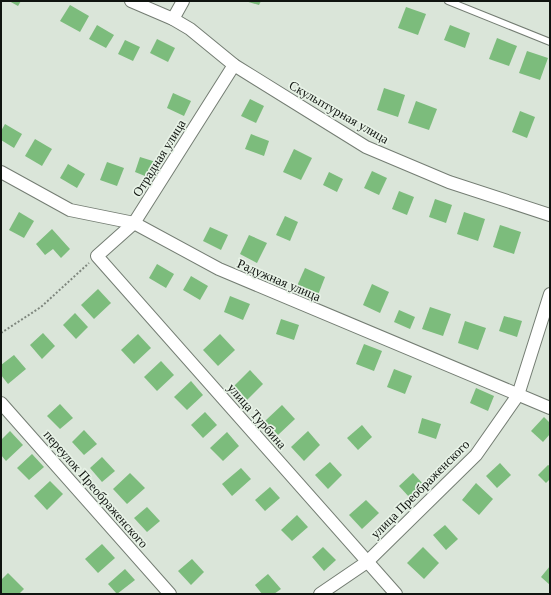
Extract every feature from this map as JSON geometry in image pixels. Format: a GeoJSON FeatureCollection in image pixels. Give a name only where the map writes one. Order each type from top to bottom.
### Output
{"type":"FeatureCollection","features":[{"type":"Feature","properties":{"kind":"street","name":"Скульптурная улица"},"geometry":{"type":"LineString","coordinates":[[131,1],[173,19],[190,29],[234,65],[366,147],[449,182],[550,215]]}},
{"type":"Feature","properties":{"kind":"street"},"geometry":{"type":"LineString","coordinates":[[173,19],[183,1]]}},
{"type":"Feature","properties":{"kind":"street","name":"Отрадная улица"},"geometry":{"type":"LineString","coordinates":[[97,256],[134,223],[234,65]]}},
{"type":"Feature","properties":{"kind":"street","name":"Радужная улица"},"geometry":{"type":"LineString","coordinates":[[1,172],[70,210],[134,223],[218,269],[550,408]]}},
{"type":"Feature","properties":{"kind":"street","name":"улица Турбина"},"geometry":{"type":"LineString","coordinates":[[97,256],[396,594]]}},
{"type":"Feature","properties":{"kind":"street","name":"улица Преображенского"},"geometry":{"type":"LineString","coordinates":[[320,594],[367,562],[476,455],[518,395],[550,294]]}},
{"type":"Feature","properties":{"kind":"street","name":"переулок Преображенского"},"geometry":{"type":"LineString","coordinates":[[1,403],[170,594]]}},
{"type":"Feature","properties":{"kind":"lane"},"geometry":{"type":"LineString","coordinates":[[448,1],[550,42]]}},
{"type":"Feature","properties":{"kind":"path"},"geometry":{"type":"LineString","coordinates":[[1,333],[41,307],[97,256]]}},
{"type":"Feature","properties":{"kind":"building"},"geometry":{"type":"Polygon","coordinates":[[[9,1],[21,1],[18,6],[9,1]]]}},
{"type":"Feature","properties":{"kind":"building"},"geometry":{"type":"Polygon","coordinates":[[[245,1],[261,1],[259,5],[245,1]]]}},
{"type":"Feature","properties":{"kind":"building"},"geometry":{"type":"Polygon","coordinates":[[[70,5],[89,16],[80,32],[60,21],[70,5]]]}},
{"type":"Feature","properties":{"kind":"building"},"geometry":{"type":"Polygon","coordinates":[[[406,7],[426,14],[418,35],[398,28],[406,7]]]}},
{"type":"Feature","properties":{"kind":"building"},"geometry":{"type":"Polygon","coordinates":[[[97,25],[114,35],[106,48],[89,39],[97,25]]]}},
{"type":"Feature","properties":{"kind":"building"},"geometry":{"type":"Polygon","coordinates":[[[450,25],[470,33],[465,48],[444,40],[450,25]]]}},
{"type":"Feature","properties":{"kind":"building"},"geometry":{"type":"Polygon","coordinates":[[[497,38],[517,46],[509,66],[489,59],[497,38]]]}},
{"type":"Feature","properties":{"kind":"building"},"geometry":{"type":"Polygon","coordinates":[[[157,39],[175,48],[168,62],[150,53],[157,39]]]}},
{"type":"Feature","properties":{"kind":"building"},"geometry":{"type":"Polygon","coordinates":[[[125,40],[140,47],[133,61],[118,54],[125,40]]]}},
{"type":"Feature","properties":{"kind":"building"},"geometry":{"type":"Polygon","coordinates":[[[527,51],[548,58],[540,80],[519,73],[527,51]]]}},
{"type":"Feature","properties":{"kind":"building"},"geometry":{"type":"Polygon","coordinates":[[[384,88],[405,95],[398,117],[377,110],[384,88]]]}},
{"type":"Feature","properties":{"kind":"building"},"geometry":{"type":"Polygon","coordinates":[[[173,93],[191,101],[184,116],[167,108],[173,93]]]}},
{"type":"Feature","properties":{"kind":"building"},"geometry":{"type":"Polygon","coordinates":[[[250,99],[264,106],[256,123],[241,116],[250,99]]]}},
{"type":"Feature","properties":{"kind":"building"},"geometry":{"type":"Polygon","coordinates":[[[416,101],[437,109],[429,130],[408,123],[416,101]]]}},
{"type":"Feature","properties":{"kind":"building"},"geometry":{"type":"Polygon","coordinates":[[[520,111],[535,117],[527,138],[512,132],[520,111]]]}},
{"type":"Feature","properties":{"kind":"building"},"geometry":{"type":"Polygon","coordinates":[[[5,124],[22,134],[14,148],[1,140],[1,131],[5,124]]]}},
{"type":"Feature","properties":{"kind":"building"},"geometry":{"type":"Polygon","coordinates":[[[251,134],[269,141],[264,156],[245,149],[251,134]]]}},
{"type":"Feature","properties":{"kind":"building"},"geometry":{"type":"Polygon","coordinates":[[[35,139],[52,149],[42,166],[25,156],[35,139]]]}},
{"type":"Feature","properties":{"kind":"building"},"geometry":{"type":"Polygon","coordinates":[[[294,149],[312,158],[301,180],[283,172],[294,149]]]}},
{"type":"Feature","properties":{"kind":"building"},"geometry":{"type":"Polygon","coordinates":[[[140,157],[156,162],[150,178],[135,172],[140,157]]]}},
{"type":"Feature","properties":{"kind":"building"},"geometry":{"type":"Polygon","coordinates":[[[107,162],[124,168],[117,186],[100,180],[107,162]]]}},
{"type":"Feature","properties":{"kind":"building"},"geometry":{"type":"Polygon","coordinates":[[[68,164],[85,174],[77,188],[60,178],[68,164]]]}},
{"type":"Feature","properties":{"kind":"building"},"geometry":{"type":"Polygon","coordinates":[[[372,171],[387,178],[379,195],[364,188],[372,171]]]}},
{"type":"Feature","properties":{"kind":"building"},"geometry":{"type":"Polygon","coordinates":[[[329,172],[343,179],[337,192],[323,185],[329,172]]]}},
{"type":"Feature","properties":{"kind":"building"},"geometry":{"type":"Polygon","coordinates":[[[399,191],[414,197],[407,215],[392,209],[399,191]]]}},
{"type":"Feature","properties":{"kind":"building"},"geometry":{"type":"Polygon","coordinates":[[[435,199],[452,205],[446,223],[429,217],[435,199]]]}},
{"type":"Feature","properties":{"kind":"building"},"geometry":{"type":"Polygon","coordinates":[[[19,212],[34,221],[24,238],[9,230],[19,212]]]}},
{"type":"Feature","properties":{"kind":"building"},"geometry":{"type":"Polygon","coordinates":[[[464,212],[485,219],[478,241],[457,234],[464,212]]]}},
{"type":"Feature","properties":{"kind":"building"},"geometry":{"type":"Polygon","coordinates":[[[285,216],[298,222],[290,241],[276,235],[285,216]]]}},
{"type":"Feature","properties":{"kind":"building"},"geometry":{"type":"Polygon","coordinates":[[[500,225],[521,232],[514,254],[493,247],[500,225]]]}},
{"type":"Feature","properties":{"kind":"building"},"geometry":{"type":"Polygon","coordinates":[[[210,227],[228,235],[221,250],[203,241],[210,227]]]}},
{"type":"Feature","properties":{"kind":"building"},"geometry":{"type":"Polygon","coordinates":[[[52,229],[70,249],[61,258],[53,249],[45,255],[36,244],[52,229]]]}},
{"type":"Feature","properties":{"kind":"building"},"geometry":{"type":"Polygon","coordinates":[[[249,235],[267,243],[257,263],[240,254],[249,235]]]}},
{"type":"Feature","properties":{"kind":"building"},"geometry":{"type":"Polygon","coordinates":[[[157,264],[174,274],[166,288],[149,278],[157,264]]]}},
{"type":"Feature","properties":{"kind":"building"},"geometry":{"type":"Polygon","coordinates":[[[305,268],[325,277],[318,295],[297,286],[305,268]]]}},
{"type":"Feature","properties":{"kind":"building"},"geometry":{"type":"Polygon","coordinates":[[[191,276],[208,286],[200,300],[183,290],[191,276]]]}},
{"type":"Feature","properties":{"kind":"building"},"geometry":{"type":"Polygon","coordinates":[[[372,284],[389,292],[380,313],[363,305],[372,284]]]}},
{"type":"Feature","properties":{"kind":"building"},"geometry":{"type":"Polygon","coordinates":[[[98,289],[111,303],[94,319],[81,305],[98,289]]]}},
{"type":"Feature","properties":{"kind":"building"},"geometry":{"type":"Polygon","coordinates":[[[230,296],[250,304],[243,320],[224,312],[230,296]]]}},
{"type":"Feature","properties":{"kind":"building"},"geometry":{"type":"Polygon","coordinates":[[[430,307],[451,314],[443,336],[422,329],[430,307]]]}},
{"type":"Feature","properties":{"kind":"building"},"geometry":{"type":"Polygon","coordinates":[[[399,310],[415,317],[410,329],[394,322],[399,310]]]}},
{"type":"Feature","properties":{"kind":"building"},"geometry":{"type":"Polygon","coordinates":[[[75,313],[88,327],[76,339],[63,325],[75,313]]]}},
{"type":"Feature","properties":{"kind":"building"},"geometry":{"type":"Polygon","coordinates":[[[504,316],[522,321],[517,337],[499,331],[504,316]]]}},
{"type":"Feature","properties":{"kind":"building"},"geometry":{"type":"Polygon","coordinates":[[[281,319],[299,325],[294,340],[276,334],[281,319]]]}},
{"type":"Feature","properties":{"kind":"building"},"geometry":{"type":"Polygon","coordinates":[[[465,321],[486,328],[478,350],[458,343],[465,321]]]}},
{"type":"Feature","properties":{"kind":"building"},"geometry":{"type":"Polygon","coordinates":[[[43,333],[55,346],[42,359],[30,345],[43,333]]]}},
{"type":"Feature","properties":{"kind":"building"},"geometry":{"type":"Polygon","coordinates":[[[138,334],[151,348],[134,364],[121,350],[138,334]]]}},
{"type":"Feature","properties":{"kind":"building"},"geometry":{"type":"Polygon","coordinates":[[[220,334],[235,350],[218,366],[203,350],[220,334]]]}},
{"type":"Feature","properties":{"kind":"building"},"geometry":{"type":"Polygon","coordinates":[[[364,344],[382,351],[374,371],[356,364],[364,344]]]}},
{"type":"Feature","properties":{"kind":"building"},"geometry":{"type":"Polygon","coordinates":[[[14,355],[26,369],[8,384],[1,375],[1,365],[14,355]]]}},
{"type":"Feature","properties":{"kind":"building"},"geometry":{"type":"Polygon","coordinates":[[[161,361],[174,375],[157,391],[144,377],[161,361]]]}},
{"type":"Feature","properties":{"kind":"building"},"geometry":{"type":"Polygon","coordinates":[[[394,369],[412,376],[405,394],[387,387],[394,369]]]}},
{"type":"Feature","properties":{"kind":"building"},"geometry":{"type":"Polygon","coordinates":[[[250,370],[263,384],[247,400],[234,386],[250,370]]]}},
{"type":"Feature","properties":{"kind":"building"},"geometry":{"type":"Polygon","coordinates":[[[191,381],[203,395],[187,410],[174,397],[191,381]]]}},
{"type":"Feature","properties":{"kind":"building"},"geometry":{"type":"Polygon","coordinates":[[[476,388],[494,396],[488,411],[470,403],[476,388]]]}},
{"type":"Feature","properties":{"kind":"building"},"geometry":{"type":"Polygon","coordinates":[[[60,404],[73,418],[60,429],[47,416],[60,404]]]}},
{"type":"Feature","properties":{"kind":"building"},"geometry":{"type":"Polygon","coordinates":[[[282,405],[295,419],[278,435],[265,421],[282,405]]]}},
{"type":"Feature","properties":{"kind":"building"},"geometry":{"type":"Polygon","coordinates":[[[205,412],[217,425],[203,438],[191,425],[205,412]]]}},
{"type":"Feature","properties":{"kind":"building"},"geometry":{"type":"Polygon","coordinates":[[[544,417],[550,423],[550,434],[543,442],[531,431],[544,417]]]}},
{"type":"Feature","properties":{"kind":"building"},"geometry":{"type":"Polygon","coordinates":[[[422,418],[441,424],[436,439],[418,433],[422,418]]]}},
{"type":"Feature","properties":{"kind":"building"},"geometry":{"type":"Polygon","coordinates":[[[362,425],[372,437],[358,450],[347,438],[362,425]]]}},
{"type":"Feature","properties":{"kind":"building"},"geometry":{"type":"Polygon","coordinates":[[[84,430],[97,444],[84,455],[72,442],[84,430]]]}},
{"type":"Feature","properties":{"kind":"building"},"geometry":{"type":"Polygon","coordinates":[[[10,431],[23,445],[6,461],[1,455],[1,440],[10,431]]]}},
{"type":"Feature","properties":{"kind":"building"},"geometry":{"type":"Polygon","coordinates":[[[308,431],[320,445],[304,461],[291,447],[308,431]]]}},
{"type":"Feature","properties":{"kind":"building"},"geometry":{"type":"Polygon","coordinates":[[[227,432],[239,446],[223,461],[210,448],[227,432]]]}},
{"type":"Feature","properties":{"kind":"building"},"geometry":{"type":"Polygon","coordinates":[[[32,454],[44,467],[29,480],[17,468],[32,454]]]}},
{"type":"Feature","properties":{"kind":"building"},"geometry":{"type":"Polygon","coordinates":[[[102,457],[115,471],[102,482],[90,468],[102,457]]]}},
{"type":"Feature","properties":{"kind":"building"},"geometry":{"type":"Polygon","coordinates":[[[330,462],[342,475],[328,489],[315,475],[330,462]]]}},
{"type":"Feature","properties":{"kind":"building"},"geometry":{"type":"Polygon","coordinates":[[[500,463],[511,475],[497,488],[486,476],[500,463]]]}},
{"type":"Feature","properties":{"kind":"building"},"geometry":{"type":"Polygon","coordinates":[[[548,465],[550,466],[550,479],[546,483],[538,475],[548,465]]]}},
{"type":"Feature","properties":{"kind":"building"},"geometry":{"type":"Polygon","coordinates":[[[241,468],[251,479],[232,496],[222,484],[241,468]]]}},
{"type":"Feature","properties":{"kind":"building"},"geometry":{"type":"Polygon","coordinates":[[[130,473],[145,488],[127,504],[113,489],[130,473]]]}},
{"type":"Feature","properties":{"kind":"building"},"geometry":{"type":"Polygon","coordinates":[[[413,473],[424,485],[410,498],[399,486],[413,473]]]}},
{"type":"Feature","properties":{"kind":"building"},"geometry":{"type":"Polygon","coordinates":[[[50,481],[63,494],[47,510],[34,496],[50,481]]]}},
{"type":"Feature","properties":{"kind":"building"},"geometry":{"type":"Polygon","coordinates":[[[476,483],[493,499],[479,515],[462,500],[476,483]]]}},
{"type":"Feature","properties":{"kind":"building"},"geometry":{"type":"Polygon","coordinates":[[[270,487],[280,498],[265,511],[255,500],[270,487]]]}},
{"type":"Feature","properties":{"kind":"building"},"geometry":{"type":"Polygon","coordinates":[[[366,500],[379,513],[362,529],[349,515],[366,500]]]}},
{"type":"Feature","properties":{"kind":"building"},"geometry":{"type":"Polygon","coordinates":[[[147,507],[160,521],[147,532],[134,518],[147,507]]]}},
{"type":"Feature","properties":{"kind":"building"},"geometry":{"type":"Polygon","coordinates":[[[297,515],[308,527],[292,541],[281,530],[297,515]]]}},
{"type":"Feature","properties":{"kind":"building"},"geometry":{"type":"Polygon","coordinates":[[[445,525],[458,539],[446,550],[433,535],[445,525]]]}},
{"type":"Feature","properties":{"kind":"building"},"geometry":{"type":"Polygon","coordinates":[[[102,544],[115,558],[98,573],[85,559],[102,544]]]}},
{"type":"Feature","properties":{"kind":"building"},"geometry":{"type":"Polygon","coordinates":[[[323,547],[336,560],[324,571],[312,557],[323,547]]]}},
{"type":"Feature","properties":{"kind":"building"},"geometry":{"type":"Polygon","coordinates":[[[423,547],[439,563],[424,579],[407,563],[423,547]]]}},
{"type":"Feature","properties":{"kind":"building"},"geometry":{"type":"Polygon","coordinates":[[[192,559],[204,572],[191,585],[178,571],[192,559]]]}},
{"type":"Feature","properties":{"kind":"building"},"geometry":{"type":"Polygon","coordinates":[[[550,566],[550,585],[541,577],[550,566]]]}},
{"type":"Feature","properties":{"kind":"building"},"geometry":{"type":"Polygon","coordinates":[[[125,569],[135,580],[117,594],[108,584],[125,569]]]}},
{"type":"Feature","properties":{"kind":"building"},"geometry":{"type":"Polygon","coordinates":[[[8,573],[24,589],[19,594],[1,594],[1,580],[8,573]]]}},
{"type":"Feature","properties":{"kind":"building"},"geometry":{"type":"Polygon","coordinates":[[[268,574],[281,589],[274,594],[262,594],[255,585],[268,574]]]}}]}
